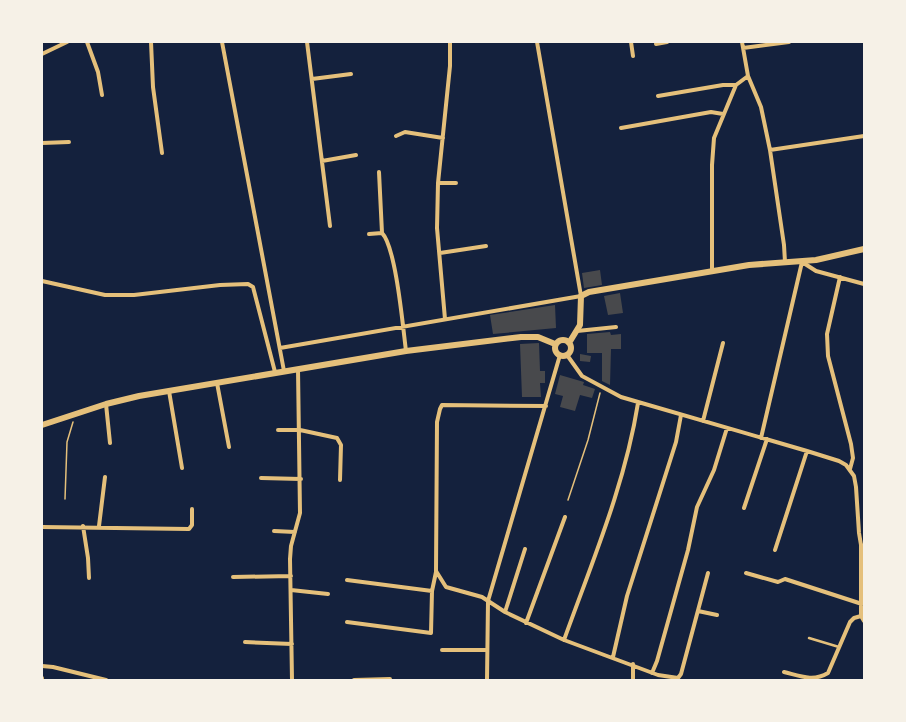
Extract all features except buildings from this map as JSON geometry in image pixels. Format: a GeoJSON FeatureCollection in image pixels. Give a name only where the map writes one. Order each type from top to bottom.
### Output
{"type":"FeatureCollection","features":[{"type":"Feature","properties":{"kind":"street"},"geometry":{"type":"LineString","coordinates":[[42,54],[67,42]]}},
{"type":"Feature","properties":{"kind":"street"},"geometry":{"type":"LineString","coordinates":[[87,42],[98,72],[102,95]]}},
{"type":"Feature","properties":{"kind":"street"},"geometry":{"type":"LineString","coordinates":[[151,42],[153,87],[162,153]]}},
{"type":"Feature","properties":{"kind":"street"},"geometry":{"type":"LineString","coordinates":[[222,42],[284,370]]}},
{"type":"Feature","properties":{"kind":"street"},"geometry":{"type":"LineString","coordinates":[[307,42],[330,226]]}},
{"type":"Feature","properties":{"kind":"street"},"geometry":{"type":"LineString","coordinates":[[445,319],[438,228],[438,183],[450,66],[450,42]]}},
{"type":"Feature","properties":{"kind":"street"},"geometry":{"type":"LineString","coordinates":[[537,42],[581,296],[581,320],[570,343],[571,350],[567,355]]}},
{"type":"Feature","properties":{"kind":"street"},"geometry":{"type":"LineString","coordinates":[[631,42],[634,56]]}},
{"type":"Feature","properties":{"kind":"street"},"geometry":{"type":"LineString","coordinates":[[656,44],[667,42]]}},
{"type":"Feature","properties":{"kind":"street"},"geometry":{"type":"LineString","coordinates":[[742,42],[748,76],[761,107],[770,150],[784,245],[784,262]]}},
{"type":"Feature","properties":{"kind":"street"},"geometry":{"type":"LineString","coordinates":[[743,48],[789,42]]}},
{"type":"Feature","properties":{"kind":"street"},"geometry":{"type":"LineString","coordinates":[[312,79],[351,74]]}},
{"type":"Feature","properties":{"kind":"street"},"geometry":{"type":"LineString","coordinates":[[712,271],[712,165],[714,138],[736,85],[748,76]]}},
{"type":"Feature","properties":{"kind":"street"},"geometry":{"type":"LineString","coordinates":[[658,96],[723,85],[736,85]]}},
{"type":"Feature","properties":{"kind":"street"},"geometry":{"type":"LineString","coordinates":[[621,128],[711,112],[723,114]]}},
{"type":"Feature","properties":{"kind":"street"},"geometry":{"type":"LineString","coordinates":[[396,136],[404,132],[443,138]]}},
{"type":"Feature","properties":{"kind":"street"},"geometry":{"type":"LineString","coordinates":[[770,150],[864,136]]}},
{"type":"Feature","properties":{"kind":"street"},"geometry":{"type":"LineString","coordinates":[[42,143],[69,142]]}},
{"type":"Feature","properties":{"kind":"street"},"geometry":{"type":"LineString","coordinates":[[322,161],[356,156]]}},
{"type":"Feature","properties":{"kind":"street"},"geometry":{"type":"LineString","coordinates":[[380,172],[382,233],[387,238],[390,251],[406,351]]}},
{"type":"Feature","properties":{"kind":"street"},"geometry":{"type":"LineString","coordinates":[[438,183],[456,183]]}},
{"type":"Feature","properties":{"kind":"street"},"geometry":{"type":"LineString","coordinates":[[369,234],[382,233]]}},
{"type":"Feature","properties":{"kind":"street"},"geometry":{"type":"LineString","coordinates":[[440,253],[486,246]]}},
{"type":"Feature","properties":{"kind":"street"},"geometry":{"type":"LineString","coordinates":[[280,348],[581,296],[589,292],[712,271],[784,262],[802,262],[828,258],[864,249]]}},
{"type":"Feature","properties":{"kind":"street"},"geometry":{"type":"LineString","coordinates":[[802,262],[816,271],[864,284]]}},
{"type":"Feature","properties":{"kind":"street"},"geometry":{"type":"LineString","coordinates":[[761,438],[802,262]]}},
{"type":"Feature","properties":{"kind":"street"},"geometry":{"type":"LineString","coordinates":[[840,277],[827,334],[828,356],[851,444],[853,458],[850,469],[856,487],[859,534],[863,546],[861,616],[864,621]]}},
{"type":"Feature","properties":{"kind":"street"},"geometry":{"type":"LineString","coordinates":[[42,281],[105,296],[134,295],[220,284],[248,284],[253,286],[275,372]]}},
{"type":"Feature","properties":{"kind":"street"},"geometry":{"type":"LineString","coordinates":[[577,331],[616,327]]}},
{"type":"Feature","properties":{"kind":"street"},"geometry":{"type":"LineString","coordinates":[[42,425],[106,404],[139,396],[284,370],[406,351],[531,336],[544,338],[555,344]]}},
{"type":"Feature","properties":{"kind":"street"},"geometry":{"type":"LineString","coordinates":[[555,344],[563,339],[570,343]]}},
{"type":"Feature","properties":{"kind":"street"},"geometry":{"type":"LineString","coordinates":[[703,421],[723,343]]}},
{"type":"Feature","properties":{"kind":"street"},"geometry":{"type":"LineString","coordinates":[[555,344],[556,352],[560,355],[567,355]]}},
{"type":"Feature","properties":{"kind":"street"},"geometry":{"type":"LineString","coordinates":[[487,680],[486,650],[488,600],[560,355]]}},
{"type":"Feature","properties":{"kind":"street"},"geometry":{"type":"LineString","coordinates":[[567,355],[579,373],[601,387],[638,403],[807,451],[839,461],[850,469]]}},
{"type":"Feature","properties":{"kind":"street"},"geometry":{"type":"LineString","coordinates":[[292,680],[292,546],[300,513],[301,479],[298,368]]}},
{"type":"Feature","properties":{"kind":"street"},"geometry":{"type":"LineString","coordinates":[[217,383],[229,447]]}},
{"type":"Feature","properties":{"kind":"street"},"geometry":{"type":"LineString","coordinates":[[169,391],[182,468]]}},
{"type":"Feature","properties":{"kind":"street"},"geometry":{"type":"LineString","coordinates":[[564,640],[598,552],[626,463],[638,403]]}},
{"type":"Feature","properties":{"kind":"street"},"geometry":{"type":"LineString","coordinates":[[106,404],[110,443]]}},
{"type":"Feature","properties":{"kind":"street"},"geometry":{"type":"LineString","coordinates":[[347,622],[431,633],[432,591],[436,572],[437,422],[442,405],[450,404],[487,407],[546,406]]}},
{"type":"Feature","properties":{"kind":"street"},"geometry":{"type":"LineString","coordinates":[[613,657],[627,596],[676,442],[681,415]]}},
{"type":"Feature","properties":{"kind":"street"},"geometry":{"type":"LineString","coordinates":[[652,672],[657,661],[686,558],[697,507],[716,464],[727,428]]}},
{"type":"Feature","properties":{"kind":"street"},"geometry":{"type":"LineString","coordinates":[[278,430],[300,430],[337,438],[340,441],[340,480]]}},
{"type":"Feature","properties":{"kind":"street"},"geometry":{"type":"LineString","coordinates":[[744,508],[767,439]]}},
{"type":"Feature","properties":{"kind":"street"},"geometry":{"type":"LineString","coordinates":[[775,550],[807,451]]}},
{"type":"Feature","properties":{"kind":"street"},"geometry":{"type":"LineString","coordinates":[[99,526],[105,477]]}},
{"type":"Feature","properties":{"kind":"street"},"geometry":{"type":"LineString","coordinates":[[261,478],[301,479]]}},
{"type":"Feature","properties":{"kind":"street"},"geometry":{"type":"LineString","coordinates":[[42,527],[99,526],[190,529],[192,525],[192,509]]}},
{"type":"Feature","properties":{"kind":"street"},"geometry":{"type":"LineString","coordinates":[[526,623],[565,517]]}},
{"type":"Feature","properties":{"kind":"street"},"geometry":{"type":"LineString","coordinates":[[83,526],[88,558],[89,578]]}},
{"type":"Feature","properties":{"kind":"street"},"geometry":{"type":"LineString","coordinates":[[274,531],[295,532]]}},
{"type":"Feature","properties":{"kind":"street"},"geometry":{"type":"LineString","coordinates":[[505,612],[525,549]]}},
{"type":"Feature","properties":{"kind":"street"},"geometry":{"type":"LineString","coordinates":[[436,572],[446,586],[488,600],[505,612],[564,640],[665,677],[678,678],[681,674],[708,573]]}},
{"type":"Feature","properties":{"kind":"street"},"geometry":{"type":"LineString","coordinates":[[746,573],[778,582],[785,579],[862,604]]}},
{"type":"Feature","properties":{"kind":"street"},"geometry":{"type":"LineString","coordinates":[[233,577],[291,576]]}},
{"type":"Feature","properties":{"kind":"street"},"geometry":{"type":"LineString","coordinates":[[347,580],[432,591]]}},
{"type":"Feature","properties":{"kind":"street"},"geometry":{"type":"LineString","coordinates":[[291,590],[328,594]]}},
{"type":"Feature","properties":{"kind":"street"},"geometry":{"type":"LineString","coordinates":[[698,611],[717,615]]}},
{"type":"Feature","properties":{"kind":"street"},"geometry":{"type":"LineString","coordinates":[[784,672],[810,679],[821,677],[828,673],[850,622],[854,618],[861,616]]}},
{"type":"Feature","properties":{"kind":"street"},"geometry":{"type":"LineString","coordinates":[[245,642],[292,644]]}},
{"type":"Feature","properties":{"kind":"street"},"geometry":{"type":"LineString","coordinates":[[442,650],[486,650]]}},
{"type":"Feature","properties":{"kind":"street"},"geometry":{"type":"LineString","coordinates":[[633,664],[634,680]]}},
{"type":"Feature","properties":{"kind":"street"},"geometry":{"type":"LineString","coordinates":[[42,666],[53,666],[106,680]]}},
{"type":"Feature","properties":{"kind":"street"},"geometry":{"type":"LineString","coordinates":[[354,680],[390,679]]}},
{"type":"Feature","properties":{"kind":"lane"},"geometry":{"type":"LineString","coordinates":[[809,638],[839,647]]}},
{"type":"Feature","properties":{"kind":"path"},"geometry":{"type":"LineString","coordinates":[[568,500],[588,440],[601,387]]}},
{"type":"Feature","properties":{"kind":"path"},"geometry":{"type":"LineString","coordinates":[[65,499],[67,442],[73,423],[73,414]]}}]}
